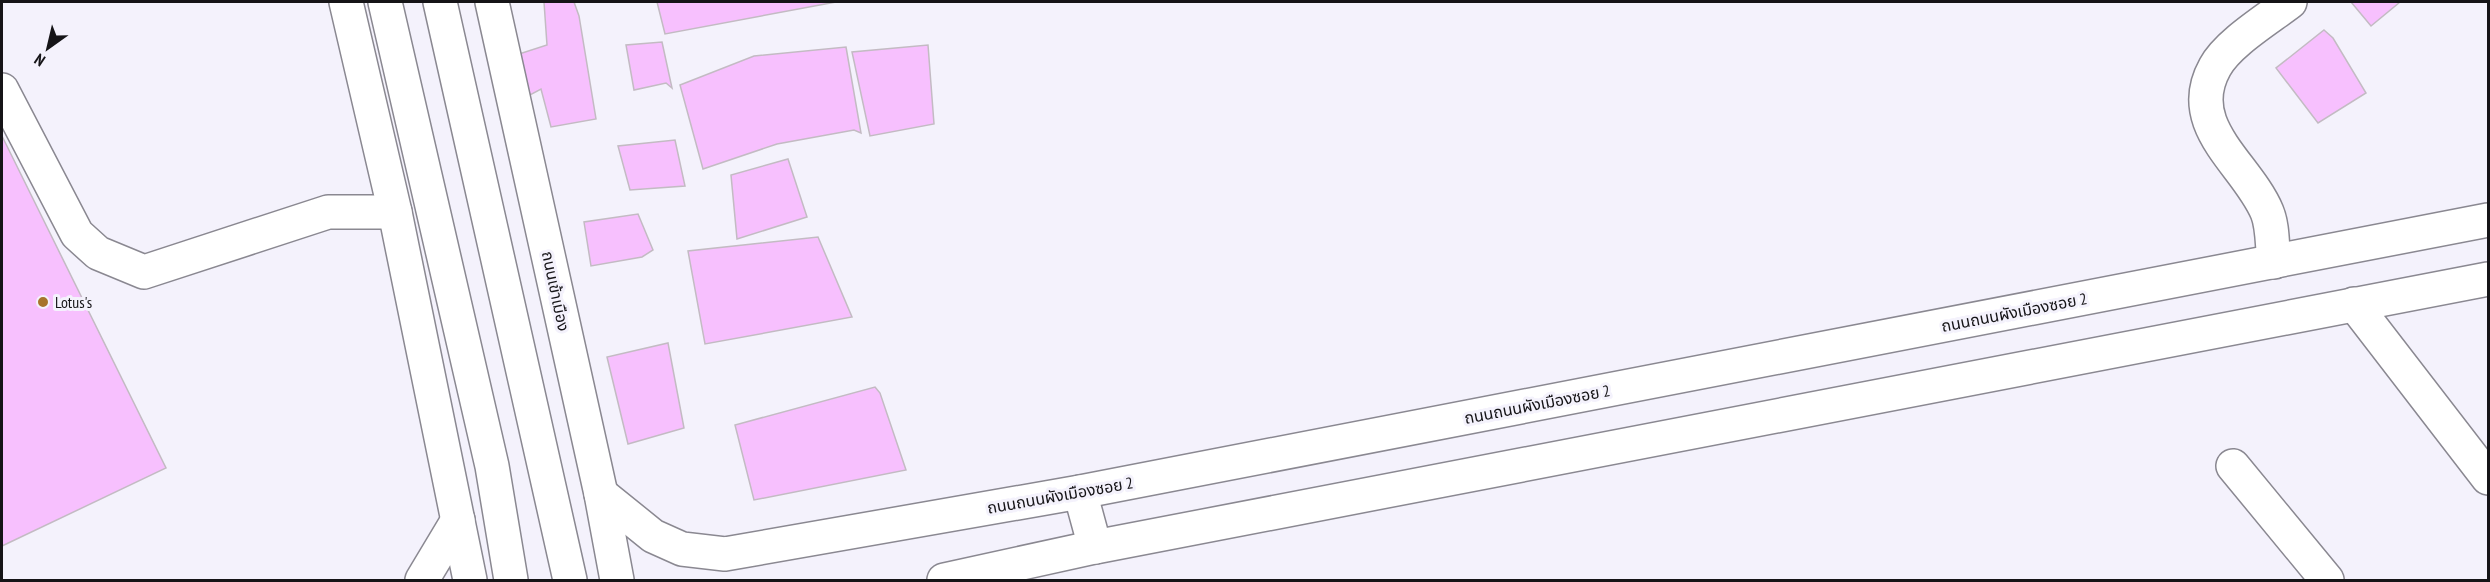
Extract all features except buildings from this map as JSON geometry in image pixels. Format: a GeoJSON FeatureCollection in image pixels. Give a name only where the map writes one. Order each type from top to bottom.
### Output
{"type":"FeatureCollection","features":[{"type":"Feature","properties":{"kind":"main road"},"geometry":{"type":"LineString","coordinates":[[346,2],[394,212],[470,580]]}},
{"type":"Feature","properties":{"kind":"main road"},"geometry":{"type":"LineString","coordinates":[[386,2],[492,466],[511,580]]}},
{"type":"Feature","properties":{"kind":"main road"},"geometry":{"type":"LineString","coordinates":[[440,2],[570,580]]}},
{"type":"Feature","properties":{"kind":"main road","name":"ถนนเข้าเมือง"},"geometry":{"type":"LineString","coordinates":[[492,2],[601,494],[617,580]]}},
{"type":"Feature","properties":{"kind":"main road"},"geometry":{"type":"LineString","coordinates":[[2274,262],[2268,214],[2255,190],[2218,141],[2207,115],[2206,90],[2215,66],[2235,44],[2290,2]]}},
{"type":"Feature","properties":{"kind":"main road"},"geometry":{"type":"LineString","coordinates":[[2,90],[77,234],[98,253],[131,268],[144,272],[328,212],[394,212]]}},
{"type":"Feature","properties":{"kind":"main road","name":"ถนนถนนผังเมืองซอย 2"},"geometry":{"type":"LineString","coordinates":[[601,494],[653,537],[682,549],[725,554],[1080,492],[2488,220]]}},
{"type":"Feature","properties":{"kind":"main road"},"geometry":{"type":"LineString","coordinates":[[944,580],[1095,547],[2488,279]]}},
{"type":"Feature","properties":{"kind":"main road"},"geometry":{"type":"LineString","coordinates":[[2354,304],[2488,478]]}},
{"type":"Feature","properties":{"kind":"main road"},"geometry":{"type":"LineString","coordinates":[[2233,466],[2327,580]]}},
{"type":"Feature","properties":{"kind":"main road"},"geometry":{"type":"LineString","coordinates":[[1080,492],[1095,547]]}},
{"type":"Feature","properties":{"kind":"main road"},"geometry":{"type":"LineString","coordinates":[[422,580],[458,520]]}},
{"type":"Feature","properties":{"kind":"place","name":"Lotus's"},"geometry":{"type":"Point","coordinates":[43,302]}}]}
